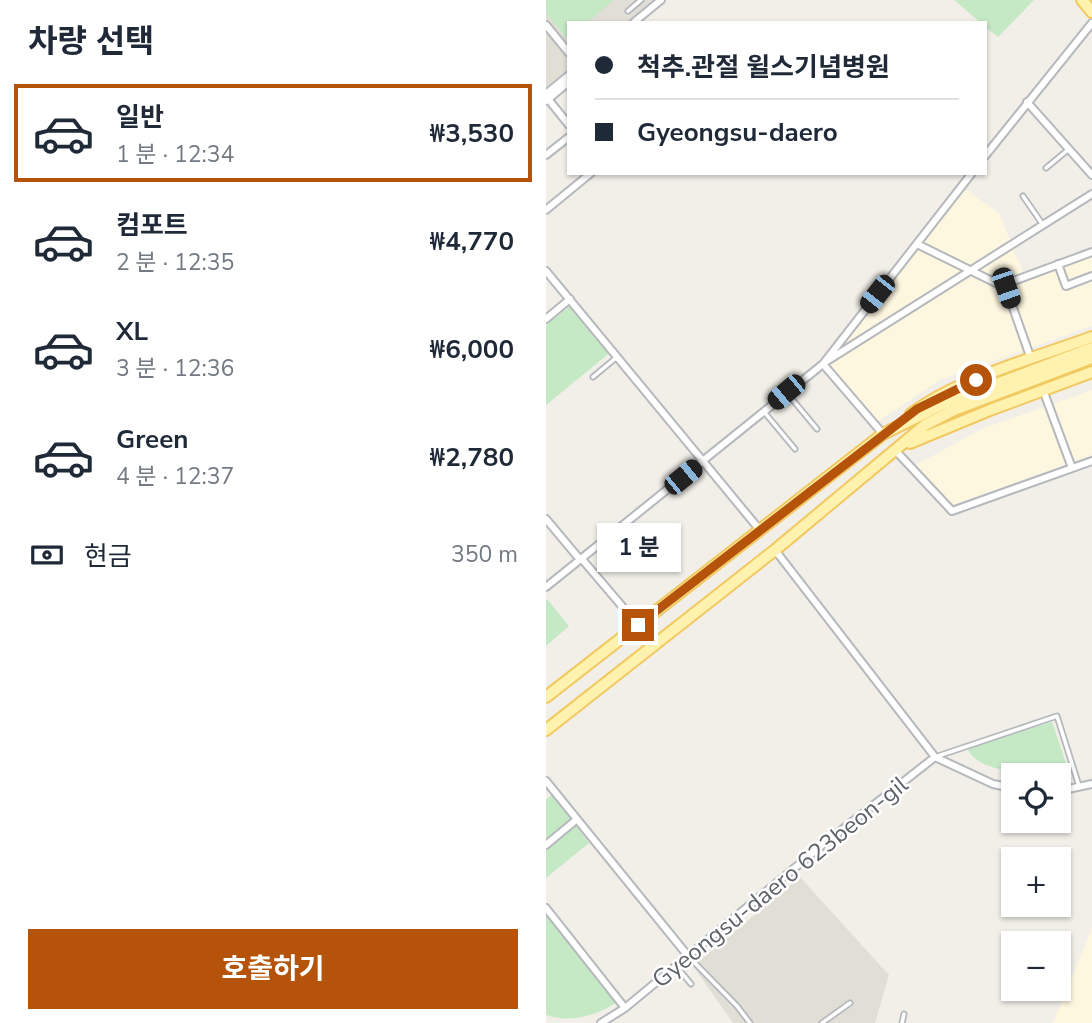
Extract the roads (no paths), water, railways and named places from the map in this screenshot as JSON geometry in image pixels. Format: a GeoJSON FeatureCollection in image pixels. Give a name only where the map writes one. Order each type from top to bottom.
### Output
{"type":"FeatureCollection","features":[{"type":"Feature","properties":{"kind":"main road"},"geometry":{"type":"LineString","coordinates":[[1082,0],[1092,12]]}},
{"type":"Feature","properties":{"kind":"main road"},"geometry":{"type":"LineString","coordinates":[[546,697],[917,409],[941,396],[1092,337]]}},
{"type":"Feature","properties":{"kind":"main road"},"geometry":{"type":"LineString","coordinates":[[883,434],[943,404],[1092,348]]}},
{"type":"Feature","properties":{"kind":"main road"},"geometry":{"type":"LineString","coordinates":[[546,730],[775,550],[925,425],[954,410],[1092,358]]}},
{"type":"Feature","properties":{"kind":"main road"},"geometry":{"type":"LineString","coordinates":[[895,450],[1092,372]]}},
{"type":"Feature","properties":{"kind":"street"},"geometry":{"type":"LineString","coordinates":[[636,21],[663,0]]}},
{"type":"Feature","properties":{"kind":"street"},"geometry":{"type":"LineString","coordinates":[[641,21],[663,0]]}},
{"type":"Feature","properties":{"kind":"street"},"geometry":{"type":"LineString","coordinates":[[987,153],[1092,23]]}},
{"type":"Feature","properties":{"kind":"street"},"geometry":{"type":"LineString","coordinates":[[546,25],[567,51]]}},
{"type":"Feature","properties":{"kind":"street"},"geometry":{"type":"LineString","coordinates":[[547,98],[567,77]]}},
{"type":"Feature","properties":{"kind":"street"},"geometry":{"type":"LineString","coordinates":[[547,98],[567,83]]}},
{"type":"Feature","properties":{"kind":"street"},"geometry":{"type":"LineString","coordinates":[[547,98],[567,123]]}},
{"type":"Feature","properties":{"kind":"street"},"geometry":{"type":"LineString","coordinates":[[1027,102],[1092,175]]}},
{"type":"Feature","properties":{"kind":"street"},"geometry":{"type":"LineString","coordinates":[[546,155],[567,139]]}},
{"type":"Feature","properties":{"kind":"street"},"geometry":{"type":"LineString","coordinates":[[546,210],[590,175]]}},
{"type":"Feature","properties":{"kind":"street"},"geometry":{"type":"LineString","coordinates":[[822,364],[970,175]]}},
{"type":"Feature","properties":{"kind":"street"},"geometry":{"type":"LineString","coordinates":[[546,587],[579,557],[704,461],[822,364],[1092,194]]}},
{"type":"Feature","properties":{"kind":"street"},"geometry":{"type":"LineString","coordinates":[[917,244],[1006,288],[1031,359]]}},
{"type":"Feature","properties":{"kind":"street"},"geometry":{"type":"LineString","coordinates":[[1006,288],[1008,283],[1092,252]]}},
{"type":"Feature","properties":{"kind":"street"},"geometry":{"type":"LineString","coordinates":[[1058,264],[1066,286],[1092,276]]}},
{"type":"Feature","properties":{"kind":"street"},"geometry":{"type":"LineString","coordinates":[[546,271],[759,530]]}},
{"type":"Feature","properties":{"kind":"street"},"geometry":{"type":"LineString","coordinates":[[546,319],[570,299]]}},
{"type":"Feature","properties":{"kind":"street"},"geometry":{"type":"LineString","coordinates":[[822,364],[883,434]]}},
{"type":"Feature","properties":{"kind":"street"},"geometry":{"type":"LineString","coordinates":[[1043,390],[1072,468]]}},
{"type":"Feature","properties":{"kind":"street"},"geometry":{"type":"LineString","coordinates":[[895,450],[952,511],[1092,461]]}},
{"type":"Feature","properties":{"kind":"street"},"geometry":{"type":"LineString","coordinates":[[546,519],[638,625]]}},
{"type":"Feature","properties":{"kind":"street"},"geometry":{"type":"LineString","coordinates":[[775,550],[935,757],[1001,786]]}},
{"type":"Feature","properties":{"kind":"street","name":"Gyeongsu-daero 623beon-gil"},"geometry":{"type":"LineString","coordinates":[[601,1023],[625,1008],[677,967],[810,856],[935,757]]}},
{"type":"Feature","properties":{"kind":"street"},"geometry":{"type":"LineString","coordinates":[[546,781],[688,957]]}},
{"type":"Feature","properties":{"kind":"street"},"geometry":{"type":"LineString","coordinates":[[1071,789],[1092,784]]}},
{"type":"Feature","properties":{"kind":"street"},"geometry":{"type":"LineString","coordinates":[[546,845],[576,820]]}},
{"type":"Feature","properties":{"kind":"street"},"geometry":{"type":"LineString","coordinates":[[546,908],[625,1008]]}},
{"type":"Feature","properties":{"kind":"lane"},"geometry":{"type":"LineString","coordinates":[[628,11],[641,0]]}},
{"type":"Feature","properties":{"kind":"lane"},"geometry":{"type":"LineString","coordinates":[[1046,167],[1069,149]]}},
{"type":"Feature","properties":{"kind":"lane"},"geometry":{"type":"LineString","coordinates":[[1023,196],[1043,225]]}},
{"type":"Feature","properties":{"kind":"lane"},"geometry":{"type":"LineString","coordinates":[[593,377],[617,357]]}},
{"type":"Feature","properties":{"kind":"lane"},"geometry":{"type":"LineString","coordinates":[[786,392],[817,429]]}},
{"type":"Feature","properties":{"kind":"lane"},"geometry":{"type":"LineString","coordinates":[[764,411],[795,449]]}},
{"type":"Feature","properties":{"kind":"lane"},"geometry":{"type":"LineString","coordinates":[[935,757],[1057,716],[1080,788]]}},
{"type":"Feature","properties":{"kind":"lane"},"geometry":{"type":"LineString","coordinates":[[688,957],[737,1006],[750,1023]]}},
{"type":"Feature","properties":{"kind":"lane"},"geometry":{"type":"LineString","coordinates":[[677,967],[691,984]]}},
{"type":"Feature","properties":{"kind":"lane"},"geometry":{"type":"LineString","coordinates":[[822,1023],[850,1003]]}},
{"type":"Feature","properties":{"kind":"lane"},"geometry":{"type":"LineString","coordinates":[[902,1023],[904,1014]]}}]}
